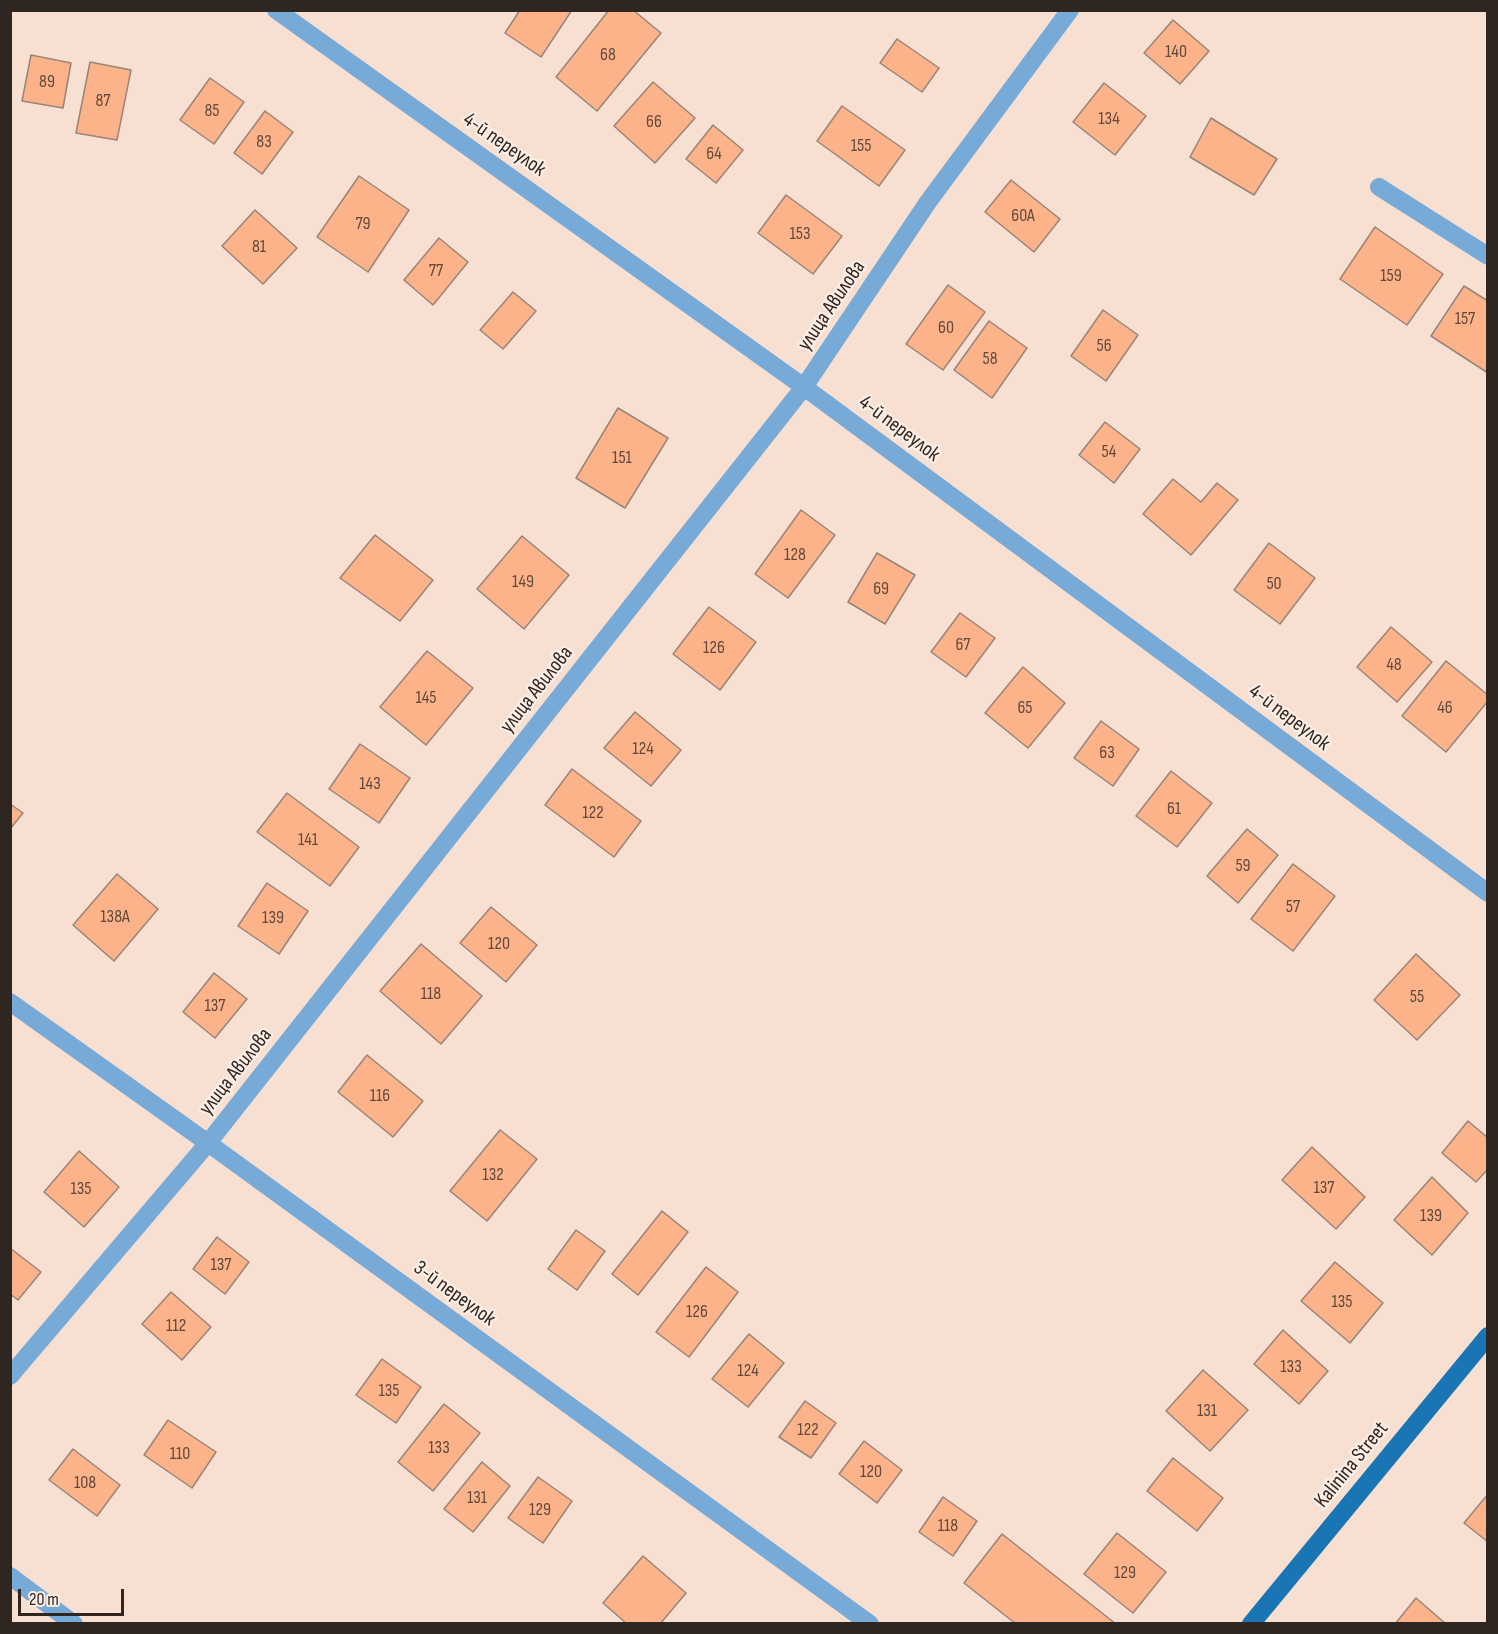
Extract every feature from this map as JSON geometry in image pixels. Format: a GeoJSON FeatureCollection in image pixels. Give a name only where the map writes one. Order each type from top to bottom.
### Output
{"type":"FeatureCollection","features":[{"type":"Feature","properties":{"kind":"main road","name":"Kalinina Street"},"geometry":{"type":"LineString","coordinates":[[1251,1623],[1488,1336]]}},
{"type":"Feature","properties":{"kind":"street","name":"4-й переулок"},"geometry":{"type":"LineString","coordinates":[[276,10],[804,387],[1488,893]]}},
{"type":"Feature","properties":{"kind":"street","name":"улица Авилова"},"geometry":{"type":"LineString","coordinates":[[10,1376],[208,1143],[804,387],[928,202],[1071,10]]}},
{"type":"Feature","properties":{"kind":"street"},"geometry":{"type":"LineString","coordinates":[[1379,187],[1488,256]]}},
{"type":"Feature","properties":{"kind":"street","name":"3-й переулок"},"geometry":{"type":"LineString","coordinates":[[10,1002],[870,1623]]}},
{"type":"Feature","properties":{"kind":"street"},"geometry":{"type":"LineString","coordinates":[[10,1576],[74,1623]]}},
{"type":"Feature","properties":{"kind":"building"},"geometry":{"type":"Polygon","coordinates":[[[520,10],[572,10],[541,57],[505,33],[520,10]]]}},
{"type":"Feature","properties":{"kind":"building"},"geometry":{"type":"Polygon","coordinates":[[[609,10],[633,10],[661,33],[597,111],[556,77],[609,10]]]}},
{"type":"Feature","properties":{"kind":"building"},"geometry":{"type":"Polygon","coordinates":[[[1173,20],[1209,51],[1180,84],[1144,53],[1173,20]]]}},
{"type":"Feature","properties":{"kind":"building"},"geometry":{"type":"Polygon","coordinates":[[[897,39],[939,68],[922,92],[880,63],[897,39]]]}},
{"type":"Feature","properties":{"kind":"building"},"geometry":{"type":"Polygon","coordinates":[[[31,55],[71,63],[63,108],[22,101],[31,55]]]}},
{"type":"Feature","properties":{"kind":"building"},"geometry":{"type":"Polygon","coordinates":[[[90,62],[131,70],[117,140],[76,133],[90,62]]]}},
{"type":"Feature","properties":{"kind":"building"},"geometry":{"type":"Polygon","coordinates":[[[210,78],[244,102],[214,144],[180,120],[210,78]]]}},
{"type":"Feature","properties":{"kind":"building"},"geometry":{"type":"Polygon","coordinates":[[[653,82],[695,118],[655,163],[614,126],[653,82]]]}},
{"type":"Feature","properties":{"kind":"building"},"geometry":{"type":"Polygon","coordinates":[[[1104,83],[1146,116],[1115,155],[1073,122],[1104,83]]]}},
{"type":"Feature","properties":{"kind":"building"},"geometry":{"type":"Polygon","coordinates":[[[842,106],[905,150],[879,186],[817,141],[842,106]]]}},
{"type":"Feature","properties":{"kind":"building"},"geometry":{"type":"Polygon","coordinates":[[[265,111],[293,132],[262,174],[234,153],[265,111]]]}},
{"type":"Feature","properties":{"kind":"building"},"geometry":{"type":"Polygon","coordinates":[[[1211,118],[1277,159],[1254,195],[1190,157],[1211,118]]]}},
{"type":"Feature","properties":{"kind":"building"},"geometry":{"type":"Polygon","coordinates":[[[713,125],[743,150],[716,183],[686,159],[713,125]]]}},
{"type":"Feature","properties":{"kind":"building"},"geometry":{"type":"Polygon","coordinates":[[[359,176],[409,210],[368,272],[317,237],[359,176]]]}},
{"type":"Feature","properties":{"kind":"building"},"geometry":{"type":"Polygon","coordinates":[[[1011,180],[1060,219],[1034,252],[985,212],[1011,180]]]}},
{"type":"Feature","properties":{"kind":"building"},"geometry":{"type":"Polygon","coordinates":[[[786,195],[842,236],[813,274],[758,233],[786,195]]]}},
{"type":"Feature","properties":{"kind":"building"},"geometry":{"type":"Polygon","coordinates":[[[255,210],[297,248],[263,284],[222,246],[255,210]]]}},
{"type":"Feature","properties":{"kind":"building"},"geometry":{"type":"Polygon","coordinates":[[[1375,227],[1443,274],[1407,325],[1340,279],[1375,227]]]}},
{"type":"Feature","properties":{"kind":"building"},"geometry":{"type":"Polygon","coordinates":[[[439,238],[468,262],[433,305],[404,280],[439,238]]]}},
{"type":"Feature","properties":{"kind":"building"},"geometry":{"type":"Polygon","coordinates":[[[948,285],[985,312],[943,370],[906,344],[948,285]]]}},
{"type":"Feature","properties":{"kind":"building"},"geometry":{"type":"Polygon","coordinates":[[[1464,286],[1488,301],[1488,373],[1431,336],[1464,286]]]}},
{"type":"Feature","properties":{"kind":"building"},"geometry":{"type":"Polygon","coordinates":[[[513,292],[536,311],[503,349],[480,330],[513,292]]]}},
{"type":"Feature","properties":{"kind":"building"},"geometry":{"type":"Polygon","coordinates":[[[1103,310],[1138,335],[1106,381],[1071,356],[1103,310]]]}},
{"type":"Feature","properties":{"kind":"building"},"geometry":{"type":"Polygon","coordinates":[[[989,321],[1027,348],[992,398],[954,370],[989,321]]]}},
{"type":"Feature","properties":{"kind":"building"},"geometry":{"type":"Polygon","coordinates":[[[618,408],[668,438],[625,508],[576,478],[618,408]]]}},
{"type":"Feature","properties":{"kind":"building"},"geometry":{"type":"Polygon","coordinates":[[[1105,422],[1140,449],[1114,483],[1079,455],[1105,422]]]}},
{"type":"Feature","properties":{"kind":"building"},"geometry":{"type":"Polygon","coordinates":[[[1173,479],[1201,502],[1217,483],[1238,500],[1191,555],[1143,514],[1173,479]]]}},
{"type":"Feature","properties":{"kind":"building"},"geometry":{"type":"Polygon","coordinates":[[[801,510],[835,535],[788,598],[755,574],[801,510]]]}},
{"type":"Feature","properties":{"kind":"building"},"geometry":{"type":"Polygon","coordinates":[[[375,535],[433,580],[400,621],[340,578],[375,535]]]}},
{"type":"Feature","properties":{"kind":"building"},"geometry":{"type":"Polygon","coordinates":[[[522,536],[569,575],[524,629],[477,589],[522,536]]]}},
{"type":"Feature","properties":{"kind":"building"},"geometry":{"type":"Polygon","coordinates":[[[1269,543],[1315,578],[1280,624],[1234,590],[1269,543]]]}},
{"type":"Feature","properties":{"kind":"building"},"geometry":{"type":"Polygon","coordinates":[[[877,553],[915,575],[885,624],[848,602],[877,553]]]}},
{"type":"Feature","properties":{"kind":"building"},"geometry":{"type":"Polygon","coordinates":[[[709,607],[756,642],[720,690],[673,654],[709,607]]]}},
{"type":"Feature","properties":{"kind":"building"},"geometry":{"type":"Polygon","coordinates":[[[960,613],[995,638],[966,677],[931,652],[960,613]]]}},
{"type":"Feature","properties":{"kind":"building"},"geometry":{"type":"Polygon","coordinates":[[[1391,627],[1432,662],[1397,702],[1357,667],[1391,627]]]}},
{"type":"Feature","properties":{"kind":"building"},"geometry":{"type":"Polygon","coordinates":[[[427,651],[473,688],[426,745],[380,707],[427,651]]]}},
{"type":"Feature","properties":{"kind":"building"},"geometry":{"type":"Polygon","coordinates":[[[1446,661],[1488,695],[1488,701],[1446,752],[1402,716],[1446,661]]]}},
{"type":"Feature","properties":{"kind":"building"},"geometry":{"type":"Polygon","coordinates":[[[1023,667],[1065,703],[1028,748],[985,713],[1023,667]]]}},
{"type":"Feature","properties":{"kind":"building"},"geometry":{"type":"Polygon","coordinates":[[[635,712],[681,750],[651,786],[604,748],[635,712]]]}},
{"type":"Feature","properties":{"kind":"building"},"geometry":{"type":"Polygon","coordinates":[[[1101,721],[1139,749],[1113,786],[1074,758],[1101,721]]]}},
{"type":"Feature","properties":{"kind":"building"},"geometry":{"type":"Polygon","coordinates":[[[360,744],[410,778],[379,823],[329,789],[360,744]]]}},
{"type":"Feature","properties":{"kind":"building"},"geometry":{"type":"Polygon","coordinates":[[[572,769],[641,821],[614,857],[545,805],[572,769]]]}},
{"type":"Feature","properties":{"kind":"building"},"geometry":{"type":"Polygon","coordinates":[[[1171,771],[1212,803],[1177,847],[1136,816],[1171,771]]]}},
{"type":"Feature","properties":{"kind":"building"},"geometry":{"type":"Polygon","coordinates":[[[287,793],[359,847],[330,886],[257,832],[287,793]]]}},
{"type":"Feature","properties":{"kind":"building"},"geometry":{"type":"Polygon","coordinates":[[[10,804],[23,813],[10,829],[10,804]]]}},
{"type":"Feature","properties":{"kind":"building"},"geometry":{"type":"Polygon","coordinates":[[[1247,829],[1278,855],[1238,903],[1207,876],[1247,829]]]}},
{"type":"Feature","properties":{"kind":"building"},"geometry":{"type":"Polygon","coordinates":[[[1293,864],[1335,896],[1293,951],[1251,919],[1293,864]]]}},
{"type":"Feature","properties":{"kind":"building"},"geometry":{"type":"Polygon","coordinates":[[[117,874],[158,909],[114,961],[73,925],[117,874]]]}},
{"type":"Feature","properties":{"kind":"building"},"geometry":{"type":"Polygon","coordinates":[[[267,883],[308,911],[279,954],[238,926],[267,883]]]}},
{"type":"Feature","properties":{"kind":"building"},"geometry":{"type":"Polygon","coordinates":[[[491,907],[537,945],[506,982],[460,943],[491,907]]]}},
{"type":"Feature","properties":{"kind":"building"},"geometry":{"type":"Polygon","coordinates":[[[421,944],[482,996],[441,1044],[380,991],[421,944]]]}},
{"type":"Feature","properties":{"kind":"building"},"geometry":{"type":"Polygon","coordinates":[[[1416,954],[1460,995],[1417,1040],[1374,1000],[1416,954]]]}},
{"type":"Feature","properties":{"kind":"building"},"geometry":{"type":"Polygon","coordinates":[[[214,973],[247,999],[215,1038],[183,1012],[214,973]]]}},
{"type":"Feature","properties":{"kind":"building"},"geometry":{"type":"Polygon","coordinates":[[[367,1055],[423,1101],[393,1137],[338,1092],[367,1055]]]}},
{"type":"Feature","properties":{"kind":"building"},"geometry":{"type":"Polygon","coordinates":[[[1468,1121],[1488,1138],[1488,1169],[1476,1182],[1442,1153],[1468,1121]]]}},
{"type":"Feature","properties":{"kind":"building"},"geometry":{"type":"Polygon","coordinates":[[[500,1130],[537,1159],[487,1221],[450,1191],[500,1130]]]}},
{"type":"Feature","properties":{"kind":"building"},"geometry":{"type":"Polygon","coordinates":[[[1312,1147],[1365,1197],[1336,1229],[1282,1180],[1312,1147]]]}},
{"type":"Feature","properties":{"kind":"building"},"geometry":{"type":"Polygon","coordinates":[[[79,1151],[119,1187],[84,1227],[44,1192],[79,1151]]]}},
{"type":"Feature","properties":{"kind":"building"},"geometry":{"type":"Polygon","coordinates":[[[1432,1177],[1468,1213],[1432,1255],[1394,1220],[1432,1177]]]}},
{"type":"Feature","properties":{"kind":"building"},"geometry":{"type":"Polygon","coordinates":[[[662,1211],[688,1232],[638,1295],[612,1274],[662,1211]]]}},
{"type":"Feature","properties":{"kind":"building"},"geometry":{"type":"Polygon","coordinates":[[[576,1230],[605,1251],[577,1290],[548,1269],[576,1230]]]}},
{"type":"Feature","properties":{"kind":"building"},"geometry":{"type":"Polygon","coordinates":[[[217,1237],[249,1262],[225,1294],[193,1269],[217,1237]]]}},
{"type":"Feature","properties":{"kind":"building"},"geometry":{"type":"Polygon","coordinates":[[[10,1248],[41,1272],[18,1300],[10,1294],[10,1248]]]}},
{"type":"Feature","properties":{"kind":"building"},"geometry":{"type":"Polygon","coordinates":[[[1335,1262],[1383,1303],[1350,1343],[1301,1301],[1335,1262]]]}},
{"type":"Feature","properties":{"kind":"building"},"geometry":{"type":"Polygon","coordinates":[[[706,1267],[738,1292],[689,1357],[656,1332],[706,1267]]]}},
{"type":"Feature","properties":{"kind":"building"},"geometry":{"type":"Polygon","coordinates":[[[171,1292],[211,1327],[182,1360],[142,1324],[171,1292]]]}},
{"type":"Feature","properties":{"kind":"building"},"geometry":{"type":"Polygon","coordinates":[[[1283,1330],[1328,1371],[1299,1404],[1254,1364],[1283,1330]]]}},
{"type":"Feature","properties":{"kind":"building"},"geometry":{"type":"Polygon","coordinates":[[[749,1334],[784,1363],[748,1407],[712,1379],[749,1334]]]}},
{"type":"Feature","properties":{"kind":"building"},"geometry":{"type":"Polygon","coordinates":[[[382,1359],[421,1387],[396,1423],[356,1395],[382,1359]]]}},
{"type":"Feature","properties":{"kind":"building"},"geometry":{"type":"Polygon","coordinates":[[[1203,1370],[1248,1410],[1210,1451],[1166,1411],[1203,1370]]]}},
{"type":"Feature","properties":{"kind":"building"},"geometry":{"type":"Polygon","coordinates":[[[805,1401],[836,1423],[811,1458],[779,1437],[805,1401]]]}},
{"type":"Feature","properties":{"kind":"building"},"geometry":{"type":"Polygon","coordinates":[[[444,1404],[480,1433],[433,1491],[398,1462],[444,1404]]]}},
{"type":"Feature","properties":{"kind":"building"},"geometry":{"type":"Polygon","coordinates":[[[168,1420],[216,1452],[192,1488],[144,1455],[168,1420]]]}},
{"type":"Feature","properties":{"kind":"building"},"geometry":{"type":"Polygon","coordinates":[[[864,1441],[902,1470],[877,1503],[839,1474],[864,1441]]]}},
{"type":"Feature","properties":{"kind":"building"},"geometry":{"type":"Polygon","coordinates":[[[73,1449],[120,1485],[97,1516],[49,1480],[73,1449]]]}},
{"type":"Feature","properties":{"kind":"building"},"geometry":{"type":"Polygon","coordinates":[[[1173,1458],[1223,1498],[1197,1531],[1147,1491],[1173,1458]]]}},
{"type":"Feature","properties":{"kind":"building"},"geometry":{"type":"Polygon","coordinates":[[[482,1462],[510,1486],[473,1532],[444,1509],[482,1462]]]}},
{"type":"Feature","properties":{"kind":"building"},"geometry":{"type":"Polygon","coordinates":[[[538,1477],[572,1501],[543,1543],[508,1518],[538,1477]]]}},
{"type":"Feature","properties":{"kind":"building"},"geometry":{"type":"Polygon","coordinates":[[[1488,1494],[1488,1542],[1464,1523],[1488,1494]]]}},
{"type":"Feature","properties":{"kind":"building"},"geometry":{"type":"Polygon","coordinates":[[[943,1497],[977,1521],[953,1556],[919,1532],[943,1497]]]}},
{"type":"Feature","properties":{"kind":"building"},"geometry":{"type":"Polygon","coordinates":[[[1117,1533],[1166,1572],[1133,1613],[1084,1574],[1117,1533]]]}},
{"type":"Feature","properties":{"kind":"building"},"geometry":{"type":"Polygon","coordinates":[[[1002,1534],[1116,1624],[1016,1624],[964,1583],[1002,1534]]]}},
{"type":"Feature","properties":{"kind":"building"},"geometry":{"type":"Polygon","coordinates":[[[643,1556],[686,1593],[660,1624],[627,1624],[603,1603],[643,1556]]]}},
{"type":"Feature","properties":{"kind":"building"},"geometry":{"type":"Polygon","coordinates":[[[1416,1598],[1446,1624],[1395,1624],[1416,1598]]]}}]}
